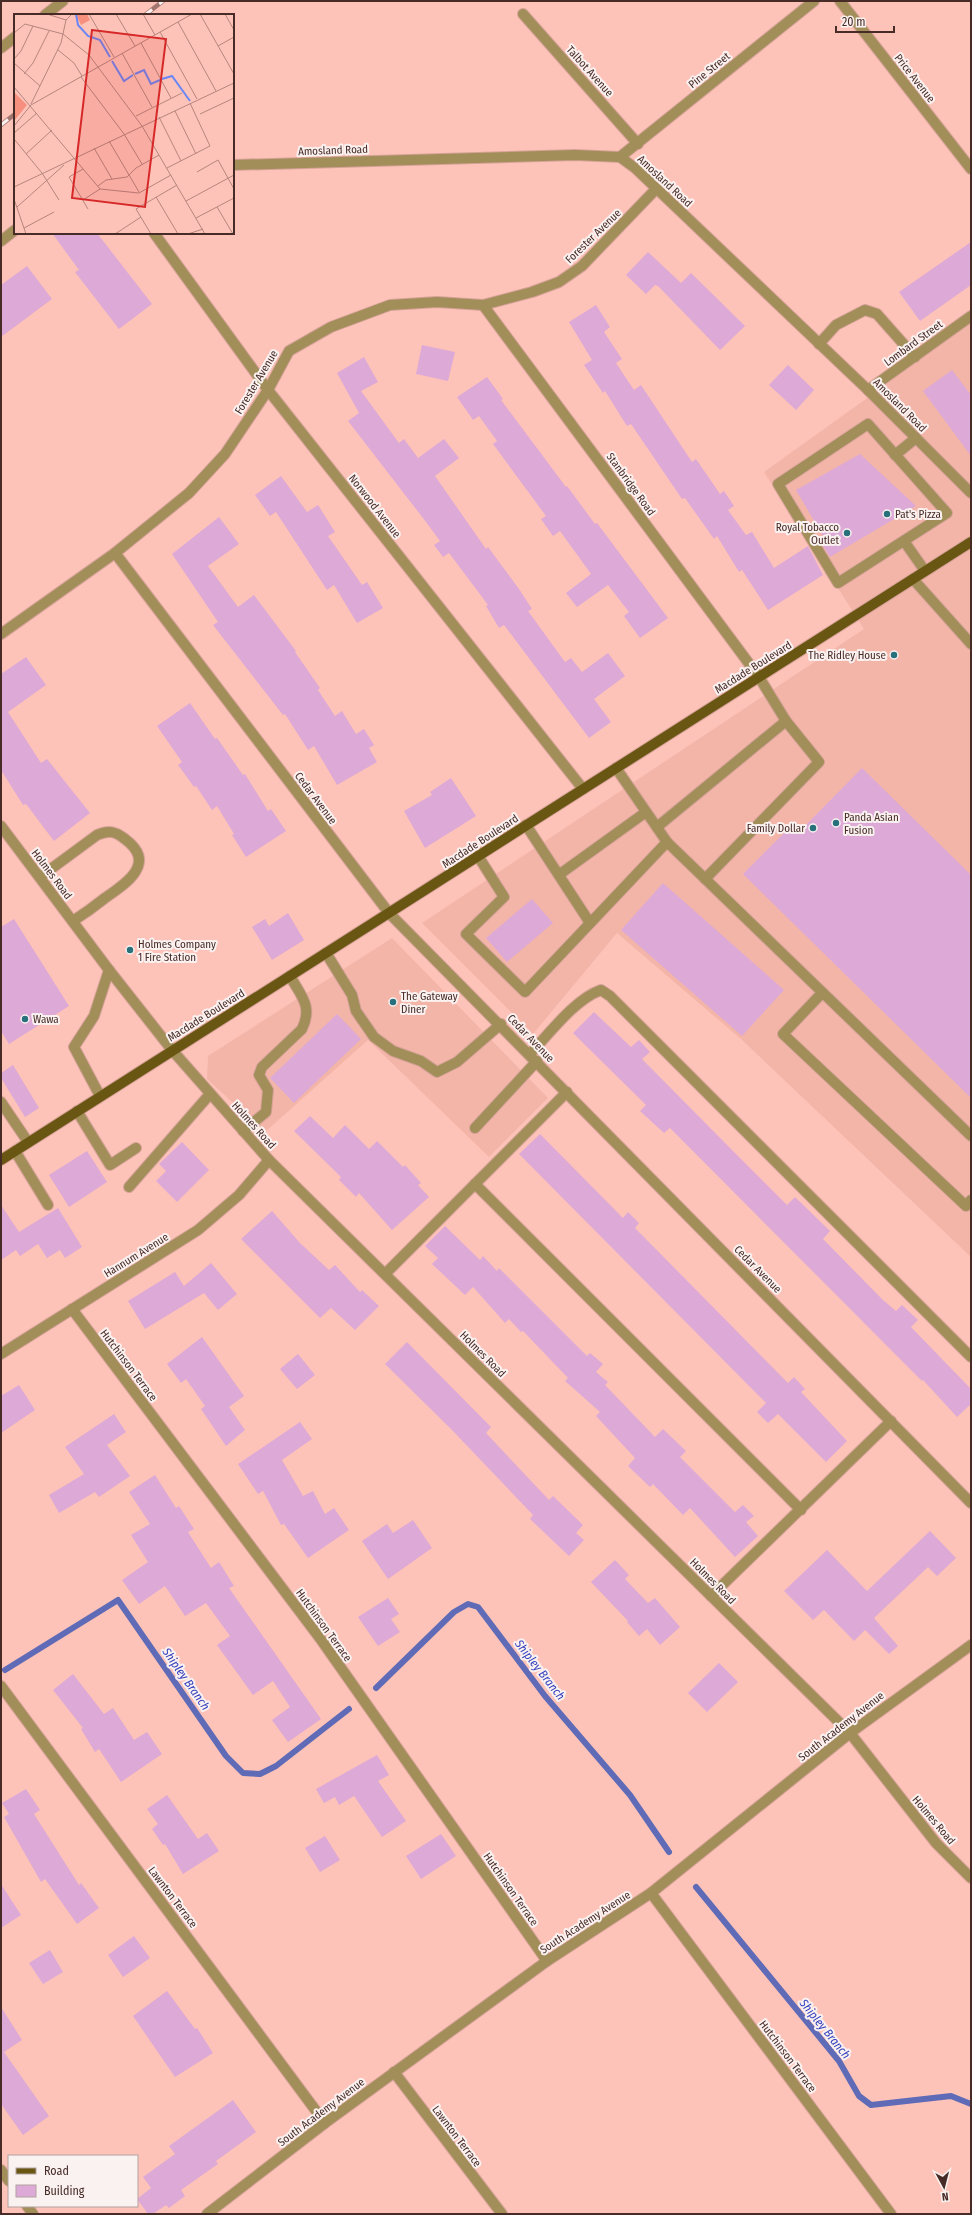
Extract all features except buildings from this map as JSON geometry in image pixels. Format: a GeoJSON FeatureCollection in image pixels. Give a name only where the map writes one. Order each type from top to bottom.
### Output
{"type":"FeatureCollection","features":[{"type":"Feature","properties":{"kind":"main road","name":"Macdade Boulevard"},"geometry":{"type":"LineString","coordinates":[[1,1160],[971,542]]}},
{"type":"Feature","properties":{"kind":"street"},"geometry":{"type":"LineString","coordinates":[[46,14],[63,1]]}},
{"type":"Feature","properties":{"kind":"street","name":"Pine Street"},"geometry":{"type":"LineString","coordinates":[[620,158],[814,1]]}},
{"type":"Feature","properties":{"kind":"street","name":"Price Avenue"},"geometry":{"type":"LineString","coordinates":[[840,1],[971,169]]}},
{"type":"Feature","properties":{"kind":"street","name":"Talbot Avenue"},"geometry":{"type":"LineString","coordinates":[[523,14],[638,144]]}},
{"type":"Feature","properties":{"kind":"street"},"geometry":{"type":"LineString","coordinates":[[1,48],[14,39]]}},
{"type":"Feature","properties":{"kind":"street","name":"Amosland Road"},"geometry":{"type":"LineString","coordinates":[[234,165],[575,155],[620,158],[635,168],[868,390],[971,493]]}},
{"type":"Feature","properties":{"kind":"street","name":"Forester Avenue"},"geometry":{"type":"LineString","coordinates":[[1,634],[115,553],[189,493],[225,454],[268,390],[289,351],[331,327],[390,305],[437,302],[484,305],[532,292],[559,282],[582,266],[656,189]]}},
{"type":"Feature","properties":{"kind":"street"},"geometry":{"type":"LineString","coordinates":[[1,241],[14,231]]}},
{"type":"Feature","properties":{"kind":"street","name":"Norwood Avenue"},"geometry":{"type":"LineString","coordinates":[[155,234],[268,390],[583,789]]}},
{"type":"Feature","properties":{"kind":"street","name":"Stanbridge Road"},"geometry":{"type":"LineString","coordinates":[[484,305],[759,677],[786,722],[819,762],[705,879]]}},
{"type":"Feature","properties":{"kind":"street"},"geometry":{"type":"LineString","coordinates":[[819,344],[836,325],[864,310],[877,314],[915,357]]}},
{"type":"Feature","properties":{"kind":"street","name":"Lombard Street"},"geometry":{"type":"LineString","coordinates":[[868,390],[971,317]]}},
{"type":"Feature","properties":{"kind":"street"},"geometry":{"type":"LineString","coordinates":[[868,424],[895,455],[946,513],[838,583],[778,484],[868,424]]}},
{"type":"Feature","properties":{"kind":"street"},"geometry":{"type":"LineString","coordinates":[[895,455],[916,438]]}},
{"type":"Feature","properties":{"kind":"street"},"geometry":{"type":"LineString","coordinates":[[904,541],[925,571]]}},
{"type":"Feature","properties":{"kind":"street","name":"Cedar Avenue"},"geometry":{"type":"LineString","coordinates":[[115,553],[389,913],[501,1024],[971,1503]]}},
{"type":"Feature","properties":{"kind":"street"},"geometry":{"type":"LineString","coordinates":[[912,579],[971,644]]}},
{"type":"Feature","properties":{"kind":"street"},"geometry":{"type":"LineString","coordinates":[[657,827],[786,722]]}},
{"type":"Feature","properties":{"kind":"street"},"geometry":{"type":"LineString","coordinates":[[616,768],[667,842],[971,1136]]}},
{"type":"Feature","properties":{"kind":"street"},"geometry":{"type":"LineString","coordinates":[[560,874],[646,812]]}},
{"type":"Feature","properties":{"kind":"street"},"geometry":{"type":"LineString","coordinates":[[526,825],[560,874],[590,923]]}},
{"type":"Feature","properties":{"kind":"street","name":"Holmes Road"},"geometry":{"type":"LineString","coordinates":[[1,826],[109,970],[172,1050],[269,1160],[850,1733],[936,1843],[971,1878]]}},
{"type":"Feature","properties":{"kind":"street"},"geometry":{"type":"LineString","coordinates":[[40,877],[97,835],[107,831],[118,834],[134,848],[139,857],[139,866],[136,874],[128,882],[73,922]]}},
{"type":"Feature","properties":{"kind":"street"},"geometry":{"type":"LineString","coordinates":[[478,856],[504,897],[466,934],[525,992],[667,842]]}},
{"type":"Feature","properties":{"kind":"street"},"geometry":{"type":"LineString","coordinates":[[326,953],[352,995],[356,1011],[374,1037],[393,1052],[421,1061],[437,1072],[457,1062],[501,1024]]}},
{"type":"Feature","properties":{"kind":"street"},"geometry":{"type":"LineString","coordinates":[[100,1096],[74,1047],[94,1016],[109,970]]}},
{"type":"Feature","properties":{"kind":"street"},"geometry":{"type":"LineString","coordinates":[[243,1131],[266,1112],[268,1090],[259,1075],[262,1067],[302,1029],[306,1021],[308,1008],[290,976]]}},
{"type":"Feature","properties":{"kind":"street"},"geometry":{"type":"LineString","coordinates":[[475,1128],[579,1003],[592,993],[601,990],[610,996],[815,1203],[971,1357]]}},
{"type":"Feature","properties":{"kind":"street"},"geometry":{"type":"LineString","coordinates":[[822,993],[783,1034],[966,1206],[971,1200]]}},
{"type":"Feature","properties":{"kind":"street"},"geometry":{"type":"LineString","coordinates":[[385,1274],[567,1092]]}},
{"type":"Feature","properties":{"kind":"street"},"geometry":{"type":"LineString","coordinates":[[130,1187],[210,1094]]}},
{"type":"Feature","properties":{"kind":"street"},"geometry":{"type":"LineString","coordinates":[[1,1102],[28,1142]]}},
{"type":"Feature","properties":{"kind":"street"},"geometry":{"type":"LineString","coordinates":[[77,1111],[110,1165],[136,1148]]}},
{"type":"Feature","properties":{"kind":"street"},"geometry":{"type":"LineString","coordinates":[[15,1151],[48,1205]]}},
{"type":"Feature","properties":{"kind":"street","name":"Hannum Avenue"},"geometry":{"type":"LineString","coordinates":[[1,1354],[198,1230],[239,1195],[269,1160]]}},
{"type":"Feature","properties":{"kind":"street"},"geometry":{"type":"LineString","coordinates":[[475,1184],[801,1510]]}},
{"type":"Feature","properties":{"kind":"street","name":"Hutchinson Terrace"},"geometry":{"type":"LineString","coordinates":[[72,1309],[322,1641],[546,1961]]}},
{"type":"Feature","properties":{"kind":"street"},"geometry":{"type":"LineString","coordinates":[[712,1596],[891,1421]]}},
{"type":"Feature","properties":{"kind":"street","name":"South Academy Avenue"},"geometry":{"type":"LineString","coordinates":[[207,2214],[325,2123],[546,1961],[651,1893],[850,1733],[971,1645]]}},
{"type":"Feature","properties":{"kind":"street","name":"Lawnton Terrace"},"geometry":{"type":"LineString","coordinates":[[1,1686],[325,2123]]}},
{"type":"Feature","properties":{"kind":"street","name":"Hutchinson Terrace"},"geometry":{"type":"LineString","coordinates":[[651,1893],[891,2214]]}},
{"type":"Feature","properties":{"kind":"street","name":"Lawnton Terrace"},"geometry":{"type":"LineString","coordinates":[[394,2072],[502,2214]]}},
{"type":"Feature","properties":{"kind":"street"},"geometry":{"type":"LineString","coordinates":[[1,2170],[8,2180]]}},
{"type":"Feature","properties":{"kind":"shaded area"},"geometry":{"type":"Polygon","coordinates":[[[971,321],[971,1257],[742,1040],[617,933],[533,1034],[422,923],[864,629],[764,472],[971,321]]]}},
{"type":"Feature","properties":{"kind":"shaded area"},"geometry":{"type":"Polygon","coordinates":[[[392,938],[548,1098],[489,1157],[368,1040],[265,1132],[207,1079],[208,1056],[392,938]]]}},
{"type":"Feature","properties":{"kind":"waterway","name":"Shipley Branch"},"geometry":{"type":"LineString","coordinates":[[5,1670],[118,1600],[226,1756],[243,1773],[260,1774],[276,1766],[349,1709]]}},
{"type":"Feature","properties":{"kind":"waterway","name":"Shipley Branch"},"geometry":{"type":"LineString","coordinates":[[376,1688],[454,1612],[468,1604],[478,1607],[545,1696],[630,1795],[669,1852]]}},
{"type":"Feature","properties":{"kind":"waterway","name":"Shipley Branch"},"geometry":{"type":"LineString","coordinates":[[696,1887],[839,2061],[859,2096],[871,2105],[951,2096],[971,2104]]}},
{"type":"Feature","properties":{"kind":"railway"},"geometry":{"type":"LineString","coordinates":[[146,14],[163,1]]}},
{"type":"Feature","properties":{"kind":"railway"},"geometry":{"type":"LineString","coordinates":[[1,125],[14,115]]}},
{"type":"Feature","properties":{"kind":"place","name":"Pat's Pizza"},"geometry":{"type":"Point","coordinates":[887,514]}},
{"type":"Feature","properties":{"kind":"place","name":"Royal Tobacco Outlet"},"geometry":{"type":"Point","coordinates":[847,533]}},
{"type":"Feature","properties":{"kind":"place","name":"The Ridley House"},"geometry":{"type":"Point","coordinates":[894,655]}},
{"type":"Feature","properties":{"kind":"place","name":"Panda Asian Fusion"},"geometry":{"type":"Point","coordinates":[836,823]}},
{"type":"Feature","properties":{"kind":"place","name":"Family Dollar"},"geometry":{"type":"Point","coordinates":[813,828]}},
{"type":"Feature","properties":{"kind":"place","name":"Holmes Company 1 Fire Station"},"geometry":{"type":"Point","coordinates":[130,950]}},
{"type":"Feature","properties":{"kind":"place","name":"The Gateway Diner"},"geometry":{"type":"Point","coordinates":[393,1002]}},
{"type":"Feature","properties":{"kind":"place","name":"Wawa"},"geometry":{"type":"Point","coordinates":[25,1019]}}]}
